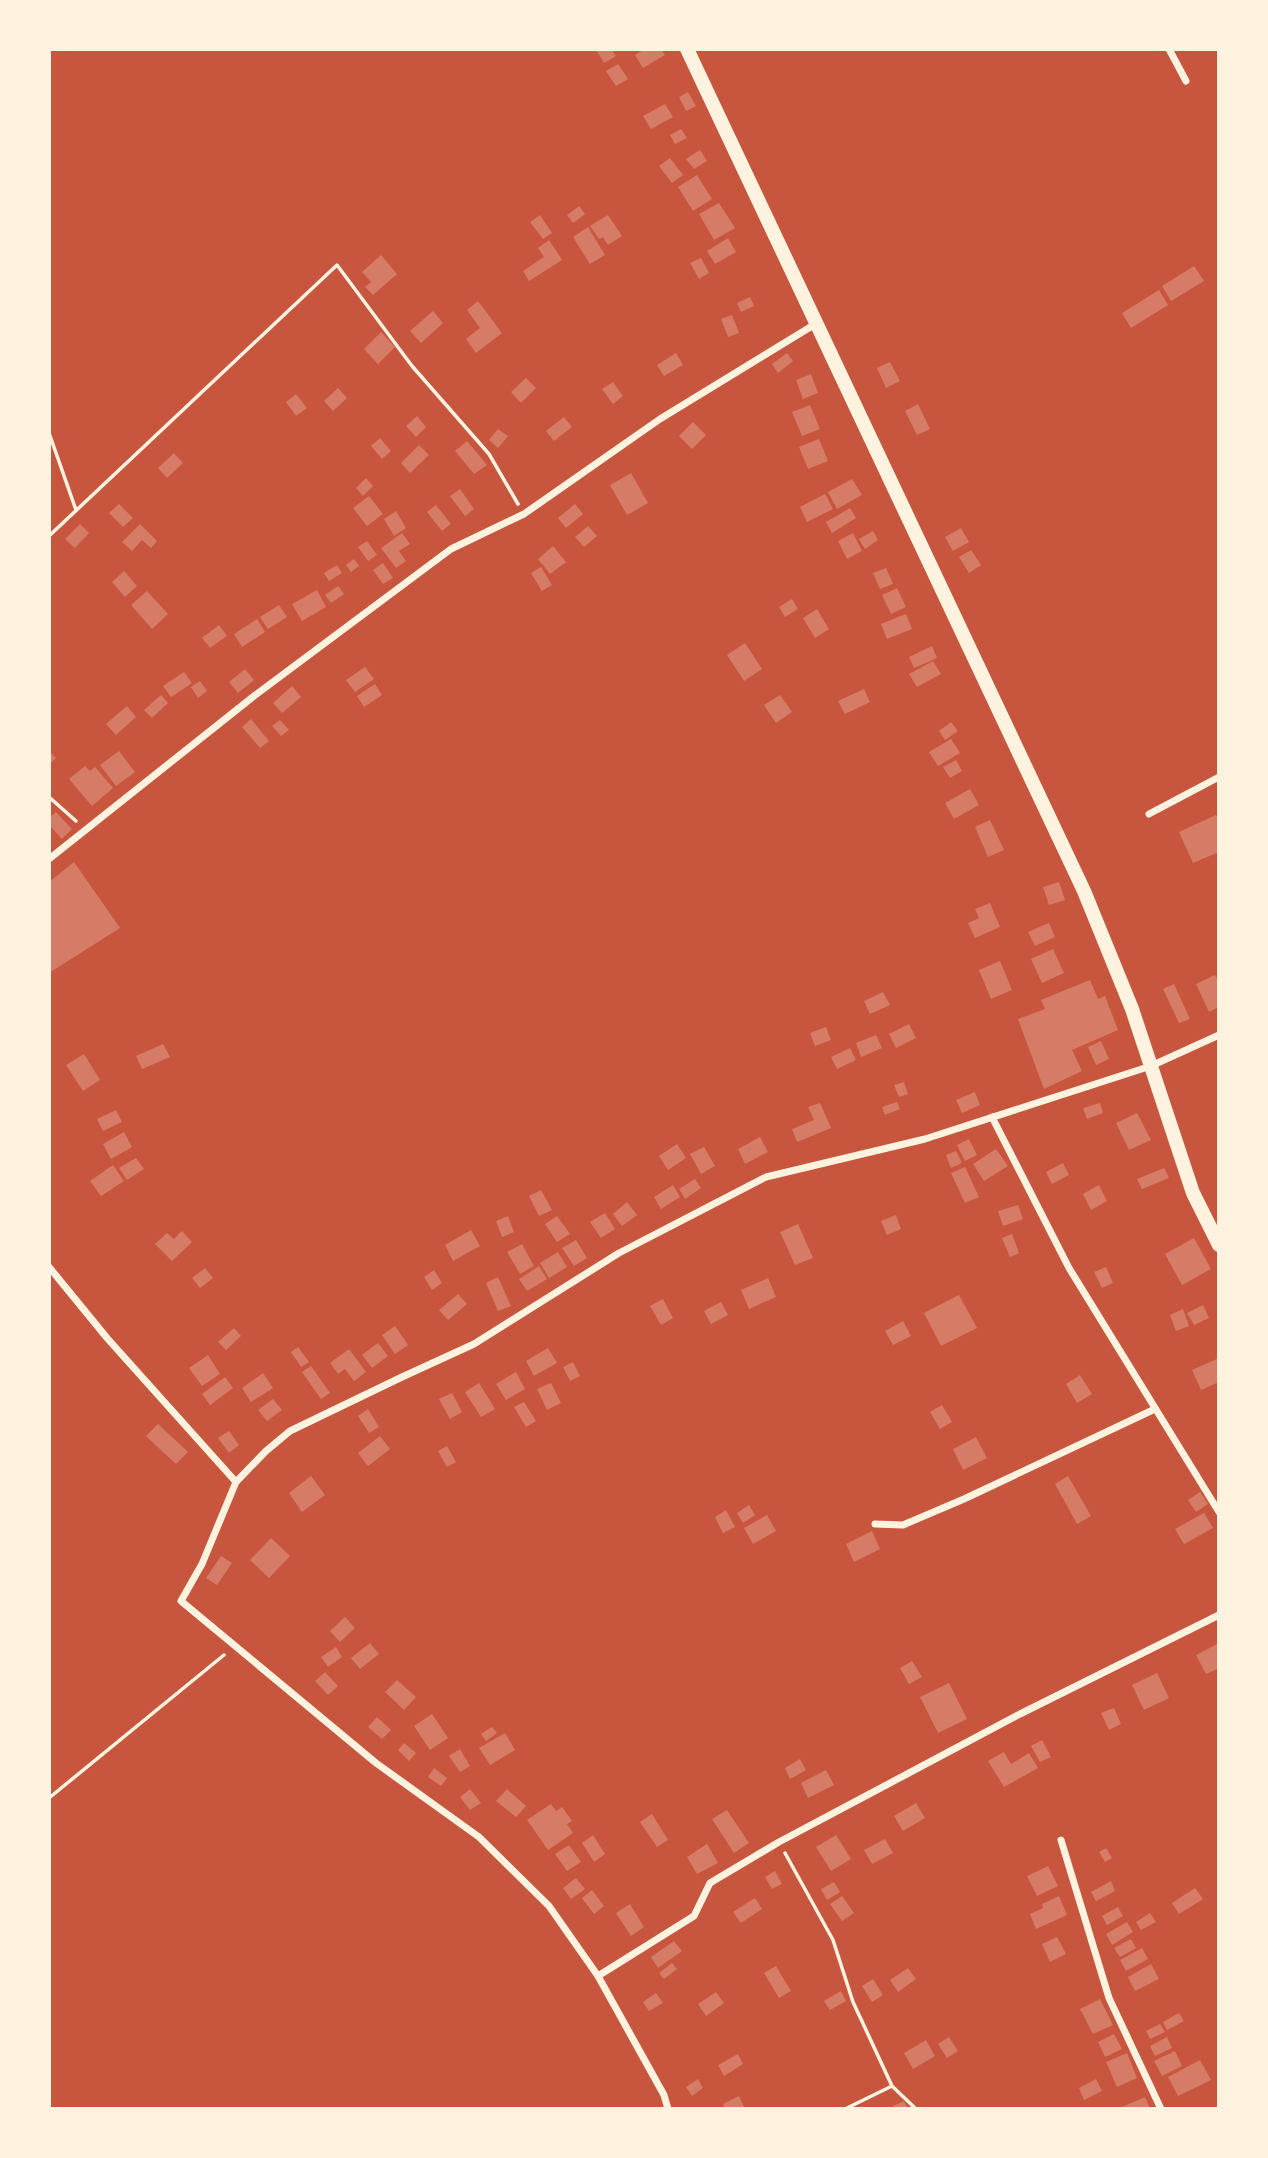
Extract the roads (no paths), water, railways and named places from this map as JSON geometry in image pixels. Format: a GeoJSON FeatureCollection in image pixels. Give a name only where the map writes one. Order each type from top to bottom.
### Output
{"type":"FeatureCollection","features":[{"type":"Feature","properties":{"kind":"main road"},"geometry":{"type":"LineString","coordinates":[[687,49],[1084,891],[1132,1009],[1194,1193],[1219,1245]]}},
{"type":"Feature","properties":{"kind":"street"},"geometry":{"type":"LineString","coordinates":[[1169,49],[1186,81]]}},
{"type":"Feature","properties":{"kind":"street"},"geometry":{"type":"LineString","coordinates":[[49,859],[254,696],[451,549],[524,514],[660,419],[817,323]]}},
{"type":"Feature","properties":{"kind":"street"},"geometry":{"type":"LineString","coordinates":[[1149,814],[1219,777]]}},
{"type":"Feature","properties":{"kind":"street"},"geometry":{"type":"LineString","coordinates":[[668,2109],[664,2095],[598,1976],[549,1906],[479,1836],[376,1763],[181,1601],[202,1564],[236,1482],[290,1431],[474,1344],[619,1253],[766,1177],[925,1139],[1152,1066],[1219,1035]]}},
{"type":"Feature","properties":{"kind":"street"},"geometry":{"type":"LineString","coordinates":[[992,1117],[1069,1268],[1219,1511]]}},
{"type":"Feature","properties":{"kind":"street"},"geometry":{"type":"LineString","coordinates":[[49,1267],[107,1338],[236,1482]]}},
{"type":"Feature","properties":{"kind":"street"},"geometry":{"type":"LineString","coordinates":[[875,1524],[903,1525],[1155,1409]]}},
{"type":"Feature","properties":{"kind":"street"},"geometry":{"type":"LineString","coordinates":[[598,1976],[694,1916],[710,1883],[779,1842],[1020,1714],[1219,1615]]}},
{"type":"Feature","properties":{"kind":"street"},"geometry":{"type":"LineString","coordinates":[[1061,1840],[1109,1998],[1161,2109]]}}]}
